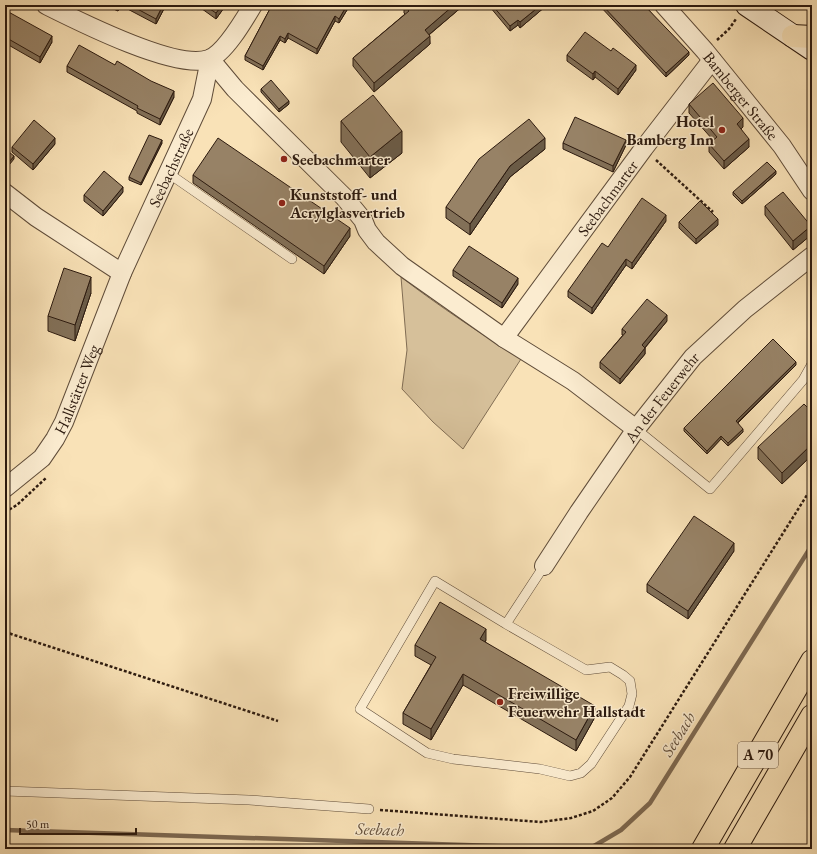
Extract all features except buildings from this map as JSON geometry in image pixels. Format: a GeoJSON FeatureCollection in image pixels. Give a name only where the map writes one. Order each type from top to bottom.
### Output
{"type":"FeatureCollection","features":[{"type":"Feature","properties":{"kind":"highway","name":"A 70"},"geometry":{"type":"LineString","coordinates":[[703,849],[812,661]]}},
{"type":"Feature","properties":{"kind":"highway","name":"A 70"},"geometry":{"type":"LineString","coordinates":[[735,849],[812,716]]}},
{"type":"Feature","properties":{"kind":"main road"},"geometry":{"type":"LineString","coordinates":[[748,12],[802,37],[812,49]]}},
{"type":"Feature","properties":{"kind":"street"},"geometry":{"type":"LineString","coordinates":[[46,5],[92,27],[153,52],[176,59],[195,62],[210,59],[227,45],[253,5]]}},
{"type":"Feature","properties":{"kind":"street","name":"Bamberger Straße"},"geometry":{"type":"LineString","coordinates":[[664,5],[709,56],[782,146],[812,191]]}},
{"type":"Feature","properties":{"kind":"street","name":"Seebachmarter"},"geometry":{"type":"LineString","coordinates":[[504,338],[644,148],[709,56]]}},
{"type":"Feature","properties":{"kind":"street"},"geometry":{"type":"LineString","coordinates":[[210,59],[235,89],[344,197],[363,220],[367,230],[376,242],[391,257],[429,286],[504,338],[573,381],[636,429]]}},
{"type":"Feature","properties":{"kind":"street","name":"Seebachstraße"},"geometry":{"type":"LineString","coordinates":[[122,274],[202,99],[210,59]]}},
{"type":"Feature","properties":{"kind":"street"},"geometry":{"type":"LineString","coordinates":[[5,193],[36,217],[122,274]]}},
{"type":"Feature","properties":{"kind":"street","name":"An der Feuerwehr"},"geometry":{"type":"LineString","coordinates":[[544,566],[636,429],[693,357],[745,309],[812,256]]}},
{"type":"Feature","properties":{"kind":"street","name":"Hallstätter Weg"},"geometry":{"type":"LineString","coordinates":[[5,488],[42,458],[55,439],[67,415],[122,274]]}},
{"type":"Feature","properties":{"kind":"lane"},"geometry":{"type":"LineString","coordinates":[[168,173],[292,259]]}},
{"type":"Feature","properties":{"kind":"lane"},"geometry":{"type":"LineString","coordinates":[[636,429],[710,489],[803,380],[812,364]]}},
{"type":"Feature","properties":{"kind":"lane"},"geometry":{"type":"LineString","coordinates":[[506,624],[544,566]]}},
{"type":"Feature","properties":{"kind":"lane"},"geometry":{"type":"LineString","coordinates":[[435,581],[506,624],[586,670],[610,666],[630,681],[632,694],[629,706],[590,764],[581,773],[570,776],[540,769],[453,760],[427,753],[360,709],[435,581]]}},
{"type":"Feature","properties":{"kind":"lane"},"geometry":{"type":"LineString","coordinates":[[5,791],[250,800],[369,809]]}},
{"type":"Feature","properties":{"kind":"path"},"geometry":{"type":"LineString","coordinates":[[709,56],[729,29],[748,12]]}},
{"type":"Feature","properties":{"kind":"path"},"geometry":{"type":"LineString","coordinates":[[644,148],[713,212]]}},
{"type":"Feature","properties":{"kind":"path"},"geometry":{"type":"LineString","coordinates":[[5,632],[278,721]]}},
{"type":"Feature","properties":{"kind":"shaded area"},"geometry":{"type":"Polygon","coordinates":[[[401,277],[460,320],[521,359],[463,449],[433,422],[402,389],[407,350],[401,277]]]}},
{"type":"Feature","properties":{"kind":"waterway","name":"Seebach"},"geometry":{"type":"LineString","coordinates":[[5,830],[589,849],[621,830],[650,803],[812,545]]}},
{"type":"Feature","properties":{"kind":"place","name":"Hotel Bamberg Inn"},"geometry":{"type":"Point","coordinates":[722,130]}},
{"type":"Feature","properties":{"kind":"place","name":"Seebachmarter"},"geometry":{"type":"Point","coordinates":[284,159]}},
{"type":"Feature","properties":{"kind":"place","name":"Kunststoff- und Acrylglasvertrieb"},"geometry":{"type":"Point","coordinates":[282,203]}},
{"type":"Feature","properties":{"kind":"place","name":"Freiwillige Feuerwehr Hallstadt"},"geometry":{"type":"Point","coordinates":[500,702]}}]}
